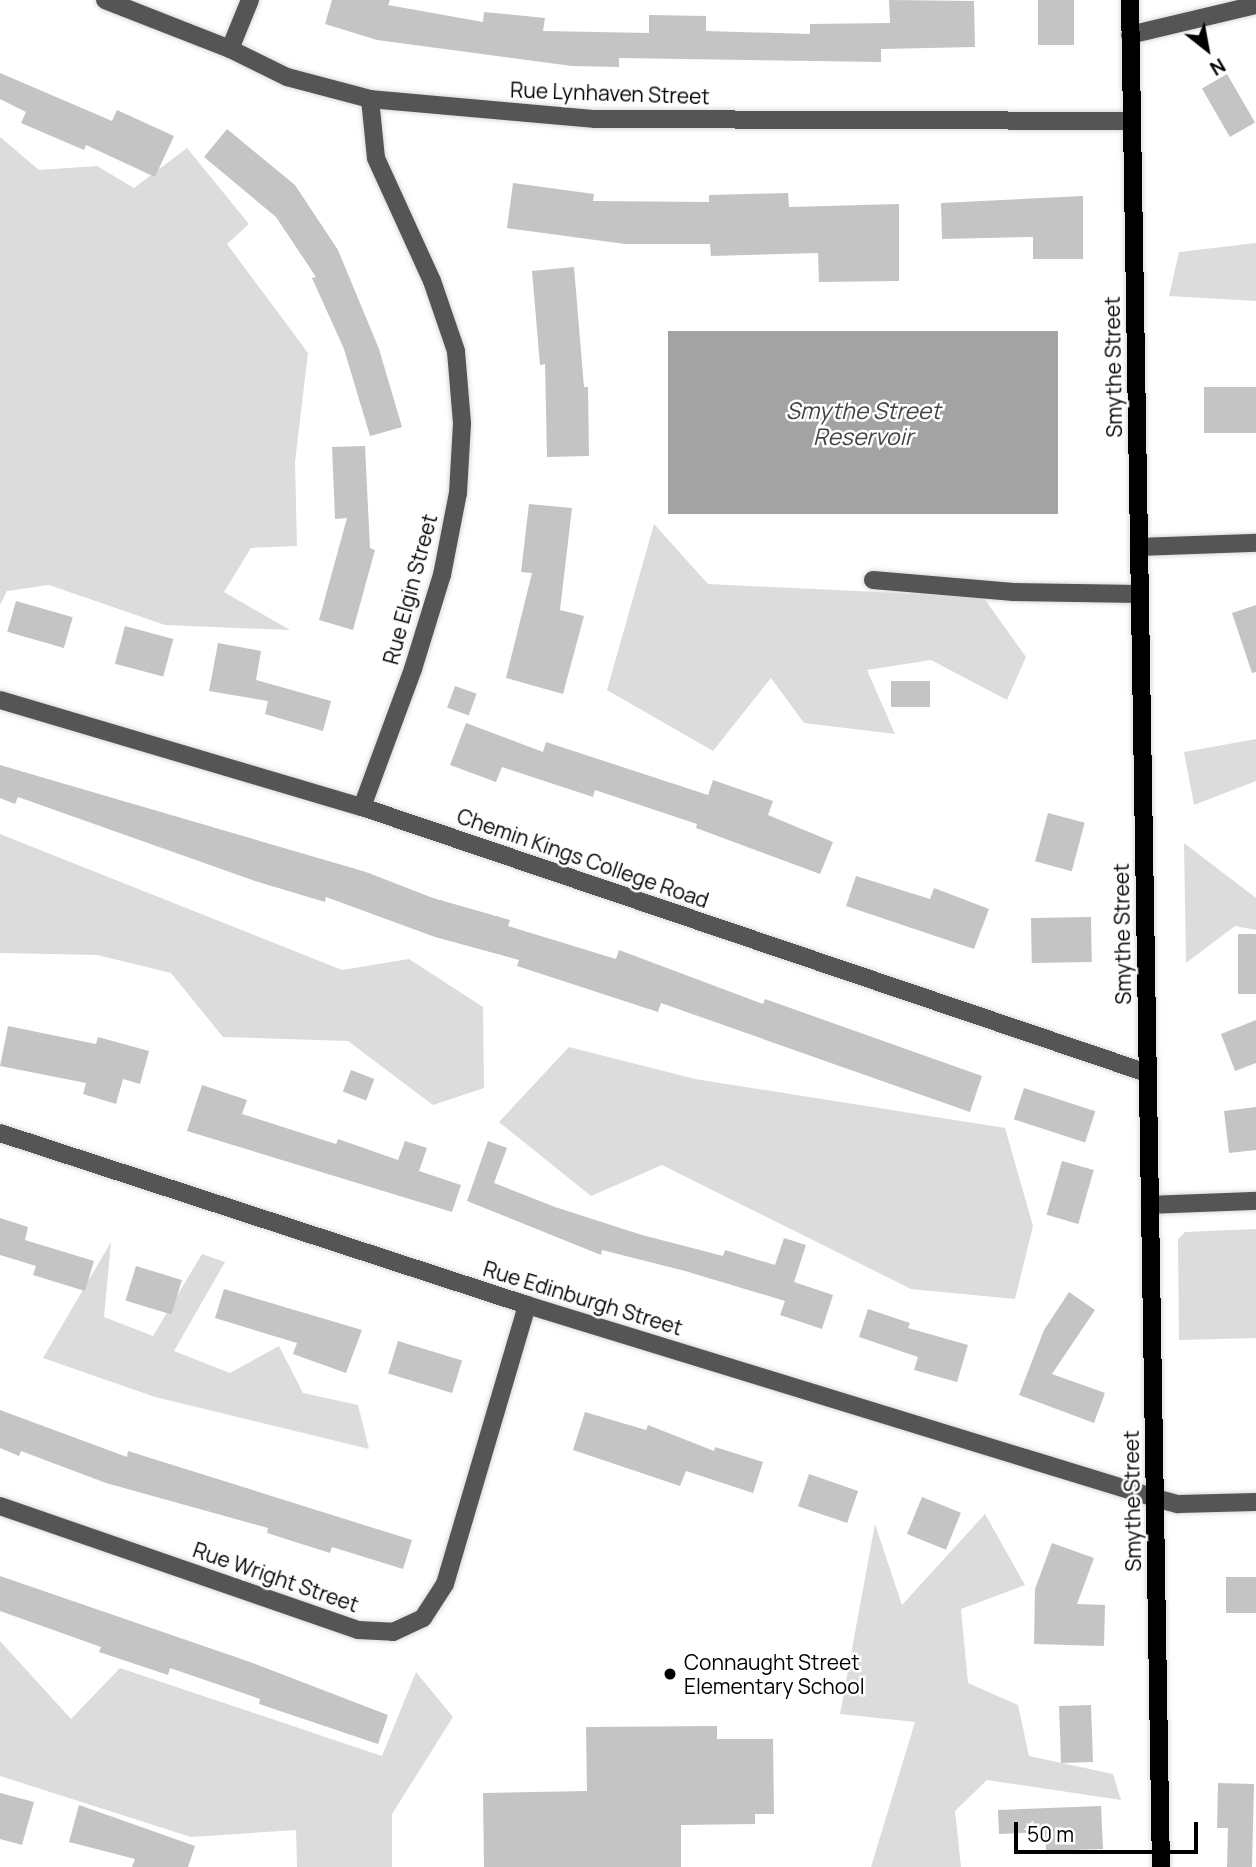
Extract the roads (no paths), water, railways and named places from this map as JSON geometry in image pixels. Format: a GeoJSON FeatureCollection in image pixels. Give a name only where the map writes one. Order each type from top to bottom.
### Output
{"type":"FeatureCollection","features":[{"type":"Feature","properties":{"kind":"main road","name":"Smythe Street"},"geometry":{"type":"LineString","coordinates":[[1130,0],[1161,1867]]}},
{"type":"Feature","properties":{"kind":"street","name":"Rue Lynhaven Street"},"geometry":{"type":"LineString","coordinates":[[105,0],[230,49],[287,77],[370,99],[595,119],[1132,121]]}},
{"type":"Feature","properties":{"kind":"street"},"geometry":{"type":"LineString","coordinates":[[230,49],[250,0]]}},
{"type":"Feature","properties":{"kind":"street"},"geometry":{"type":"LineString","coordinates":[[1130,35],[1256,5]]}},
{"type":"Feature","properties":{"kind":"street","name":"Rue Elgin Street"},"geometry":{"type":"LineString","coordinates":[[362,807],[413,669],[442,575],[458,493],[462,423],[456,351],[432,281],[376,158],[370,99]]}},
{"type":"Feature","properties":{"kind":"street"},"geometry":{"type":"LineString","coordinates":[[1139,547],[1256,543]]}},
{"type":"Feature","properties":{"kind":"street"},"geometry":{"type":"LineString","coordinates":[[873,580],[1013,592],[1139,594]]}},
{"type":"Feature","properties":{"kind":"street","name":"Chemin Kings College Road"},"geometry":{"type":"LineString","coordinates":[[0,700],[362,807],[1147,1073]]}},
{"type":"Feature","properties":{"kind":"street","name":"Rue Edinburgh Street"},"geometry":{"type":"LineString","coordinates":[[0,1133],[527,1306],[1155,1498],[1178,1504],[1256,1502]]}},
{"type":"Feature","properties":{"kind":"street"},"geometry":{"type":"LineString","coordinates":[[1150,1205],[1256,1201]]}},
{"type":"Feature","properties":{"kind":"street","name":"Rue Wright Street"},"geometry":{"type":"LineString","coordinates":[[0,1506],[358,1630],[393,1632],[423,1618],[445,1584],[527,1306]]}},
{"type":"Feature","properties":{"kind":"water","name":"Smythe Street Reservoir"},"geometry":{"type":"Polygon","coordinates":[[[668,331],[1058,331],[1058,514],[668,514],[668,331]]]}},
{"type":"Feature","properties":{"kind":"place","name":"Connaught Street Elementary School"},"geometry":{"type":"Point","coordinates":[670,1674]}}]}
